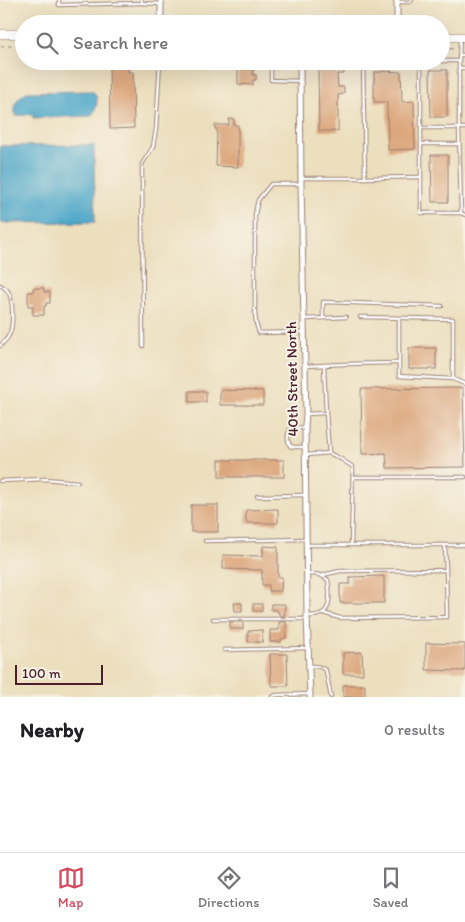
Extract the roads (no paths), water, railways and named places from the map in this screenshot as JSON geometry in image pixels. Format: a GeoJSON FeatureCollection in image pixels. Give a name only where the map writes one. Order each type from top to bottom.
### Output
{"type":"FeatureCollection","features":[{"type":"Feature","properties":{"kind":"main road"},"geometry":{"type":"LineString","coordinates":[[0,34],[15,34]]}},
{"type":"Feature","properties":{"kind":"main road"},"geometry":{"type":"LineString","coordinates":[[450,36],[463,37]]}},
{"type":"Feature","properties":{"kind":"street"},"geometry":{"type":"LineString","coordinates":[[397,1],[397,15]]}},
{"type":"Feature","properties":{"kind":"street"},"geometry":{"type":"LineString","coordinates":[[161,2],[161,15]]}},
{"type":"Feature","properties":{"kind":"street","name":"40th Street North"},"geometry":{"type":"LineString","coordinates":[[300,70],[306,414],[307,618],[310,695]]}},
{"type":"Feature","properties":{"kind":"lane"},"geometry":{"type":"LineString","coordinates":[[59,0],[59,5],[161,2]]}},
{"type":"Feature","properties":{"kind":"lane"},"geometry":{"type":"LineString","coordinates":[[397,1],[410,2],[412,0]]}},
{"type":"Feature","properties":{"kind":"lane"},"geometry":{"type":"LineString","coordinates":[[461,213],[459,61],[463,37]]}},
{"type":"Feature","properties":{"kind":"lane"},"geometry":{"type":"LineString","coordinates":[[460,55],[465,55]]}},
{"type":"Feature","properties":{"kind":"lane"},"geometry":{"type":"LineString","coordinates":[[450,61],[459,61]]}},
{"type":"Feature","properties":{"kind":"lane"},"geometry":{"type":"LineString","coordinates":[[459,68],[465,68]]}},
{"type":"Feature","properties":{"kind":"lane"},"geometry":{"type":"LineString","coordinates":[[143,346],[142,164],[153,147],[159,70]]}},
{"type":"Feature","properties":{"kind":"lane"},"geometry":{"type":"LineString","coordinates":[[272,70],[271,80],[300,81]]}},
{"type":"Feature","properties":{"kind":"lane"},"geometry":{"type":"LineString","coordinates":[[363,70],[365,178]]}},
{"type":"Feature","properties":{"kind":"lane"},"geometry":{"type":"LineString","coordinates":[[421,70],[421,213],[465,214]]}},
{"type":"Feature","properties":{"kind":"lane"},"geometry":{"type":"LineString","coordinates":[[420,128],[465,128]]}},
{"type":"Feature","properties":{"kind":"lane"},"geometry":{"type":"LineString","coordinates":[[421,144],[459,144]]}},
{"type":"Feature","properties":{"kind":"lane"},"geometry":{"type":"LineString","coordinates":[[304,332],[259,333],[255,313],[256,214],[258,200],[272,184],[301,181],[420,177]]}},
{"type":"Feature","properties":{"kind":"lane"},"geometry":{"type":"LineString","coordinates":[[0,285],[6,289],[10,297],[12,324],[9,336],[0,346]]}},
{"type":"Feature","properties":{"kind":"lane"},"geometry":{"type":"LineString","coordinates":[[323,318],[323,302],[442,306]]}},
{"type":"Feature","properties":{"kind":"lane"},"geometry":{"type":"LineString","coordinates":[[304,319],[346,317]]}},
{"type":"Feature","properties":{"kind":"lane"},"geometry":{"type":"LineString","coordinates":[[360,317],[453,319],[453,379]]}},
{"type":"Feature","properties":{"kind":"lane"},"geometry":{"type":"LineString","coordinates":[[399,318],[399,376],[453,379],[465,384]]}},
{"type":"Feature","properties":{"kind":"lane"},"geometry":{"type":"LineString","coordinates":[[304,366],[399,363]]}},
{"type":"Feature","properties":{"kind":"lane"},"geometry":{"type":"LineString","coordinates":[[324,365],[329,453]]}},
{"type":"Feature","properties":{"kind":"lane"},"geometry":{"type":"LineString","coordinates":[[306,414],[326,413]]}},
{"type":"Feature","properties":{"kind":"lane"},"geometry":{"type":"LineString","coordinates":[[305,428],[290,428],[287,435],[290,446],[306,447]]}},
{"type":"Feature","properties":{"kind":"lane"},"geometry":{"type":"LineString","coordinates":[[306,455],[329,453],[353,467],[351,545]]}},
{"type":"Feature","properties":{"kind":"lane"},"geometry":{"type":"LineString","coordinates":[[353,477],[465,477]]}},
{"type":"Feature","properties":{"kind":"lane"},"geometry":{"type":"LineString","coordinates":[[0,481],[45,478],[78,482]]}},
{"type":"Feature","properties":{"kind":"lane"},"geometry":{"type":"LineString","coordinates":[[257,496],[306,495]]}},
{"type":"Feature","properties":{"kind":"lane"},"geometry":{"type":"LineString","coordinates":[[205,541],[307,542],[351,545],[465,545]]}},
{"type":"Feature","properties":{"kind":"lane"},"geometry":{"type":"LineString","coordinates":[[213,619],[307,618],[323,614],[340,618],[447,617],[445,545]]}},
{"type":"Feature","properties":{"kind":"lane"},"geometry":{"type":"LineString","coordinates":[[307,574],[323,575],[340,571],[446,570]]}},
{"type":"Feature","properties":{"kind":"lane"},"geometry":{"type":"LineString","coordinates":[[323,575],[328,580],[329,595],[328,604],[323,614]]}},
{"type":"Feature","properties":{"kind":"lane"},"geometry":{"type":"LineString","coordinates":[[224,650],[308,648]]}},
{"type":"Feature","properties":{"kind":"lane"},"geometry":{"type":"LineString","coordinates":[[308,666],[318,666],[326,672],[331,697]]}},
{"type":"Feature","properties":{"kind":"lane"},"geometry":{"type":"LineString","coordinates":[[272,697],[276,695],[310,695]]}},
{"type":"Feature","properties":{"kind":"water"},"geometry":{"type":"Polygon","coordinates":[[[92,91],[95,93],[97,103],[91,116],[33,118],[33,114],[15,116],[16,102],[27,92],[92,91]]]}},
{"type":"Feature","properties":{"kind":"water"},"geometry":{"type":"Polygon","coordinates":[[[94,145],[95,222],[0,223],[0,146],[94,145]]]}}]}
